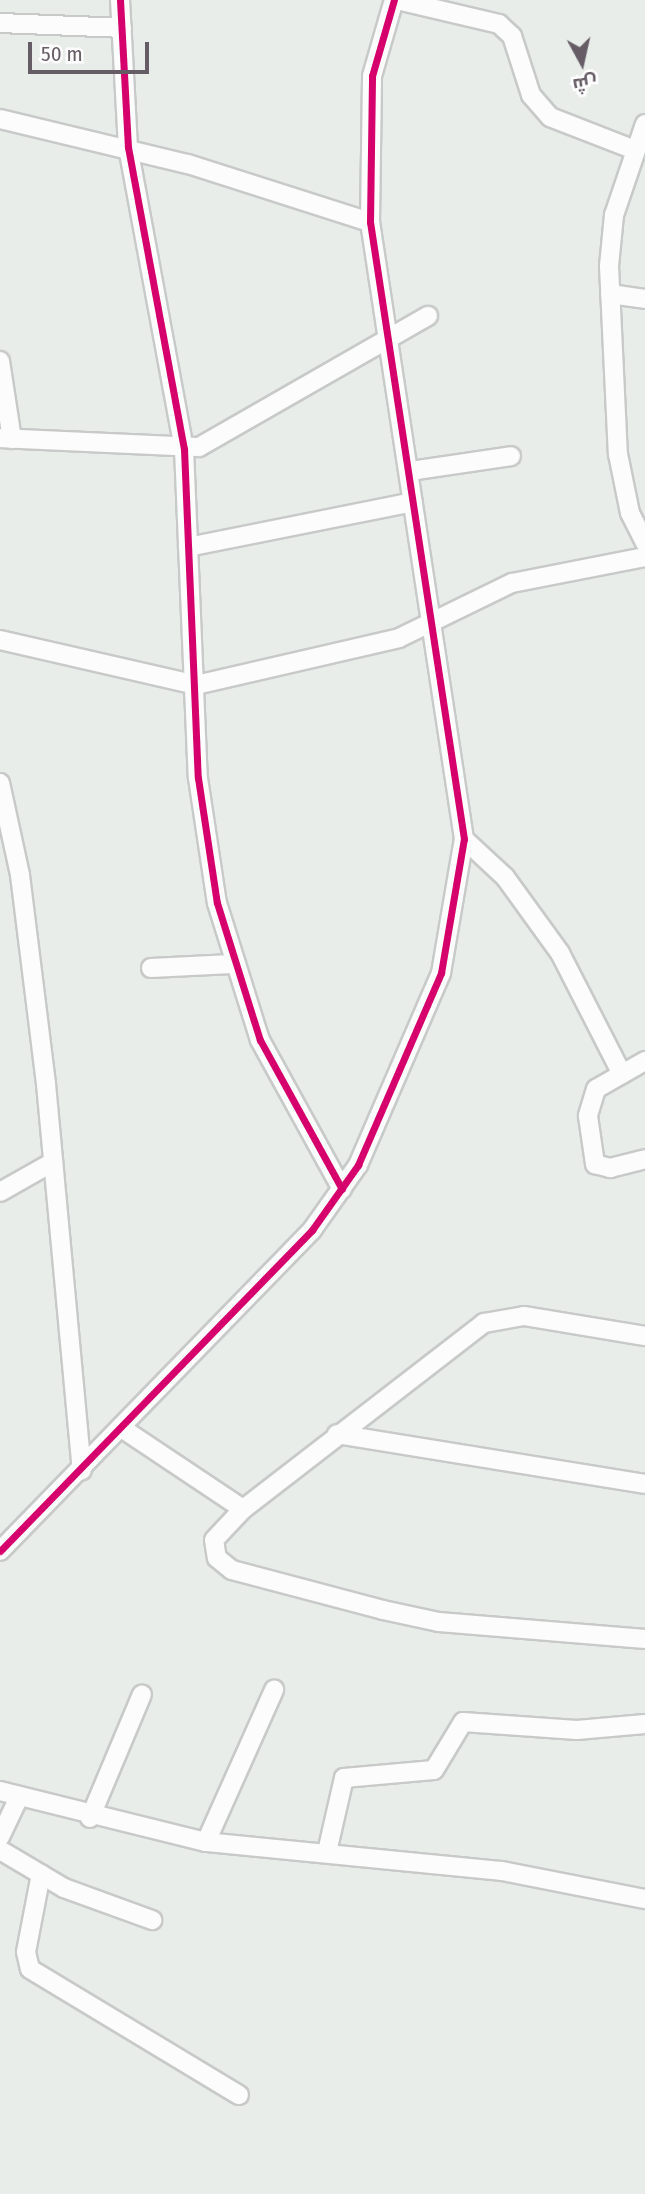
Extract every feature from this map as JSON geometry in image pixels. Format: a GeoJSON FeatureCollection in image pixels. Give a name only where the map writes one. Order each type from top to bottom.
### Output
{"type":"FeatureCollection","features":[{"type":"Feature","properties":{"kind":"street"},"geometry":{"type":"LineString","coordinates":[[120,0],[128,148],[184,450],[201,812],[232,964],[273,1070],[342,1189]]}},
{"type":"Feature","properties":{"kind":"street"},"geometry":{"type":"LineString","coordinates":[[0,1551],[123,1429],[291,1254],[342,1189],[428,1011],[447,945],[464,839],[429,624],[390,338],[370,222],[372,76],[396,0],[499,24],[512,36],[531,95],[550,117],[632,149]]}},
{"type":"Feature","properties":{"kind":"street"},"geometry":{"type":"LineString","coordinates":[[0,23],[122,28]]}},
{"type":"Feature","properties":{"kind":"street"},"geometry":{"type":"LineString","coordinates":[[0,119],[128,148],[370,222]]}},
{"type":"Feature","properties":{"kind":"street"},"geometry":{"type":"LineString","coordinates":[[645,124],[632,149],[614,215],[610,294],[618,454],[630,513],[645,543]]}},
{"type":"Feature","properties":{"kind":"street"},"geometry":{"type":"LineString","coordinates":[[610,294],[645,299]]}},
{"type":"Feature","properties":{"kind":"street"},"geometry":{"type":"LineString","coordinates":[[0,361],[6,438],[184,450],[228,434],[428,316]]}},
{"type":"Feature","properties":{"kind":"street"},"geometry":{"type":"LineString","coordinates":[[410,471],[512,456]]}},
{"type":"Feature","properties":{"kind":"street"},"geometry":{"type":"LineString","coordinates":[[188,547],[413,502]]}},
{"type":"Feature","properties":{"kind":"street"},"geometry":{"type":"LineString","coordinates":[[0,640],[196,685],[380,644],[429,624],[497,587],[645,557]]}},
{"type":"Feature","properties":{"kind":"street"},"geometry":{"type":"LineString","coordinates":[[0,782],[25,909],[53,1162],[82,1469]]}},
{"type":"Feature","properties":{"kind":"street"},"geometry":{"type":"LineString","coordinates":[[464,839],[505,877],[560,953],[622,1074]]}},
{"type":"Feature","properties":{"kind":"street"},"geometry":{"type":"LineString","coordinates":[[151,968],[232,964]]}},
{"type":"Feature","properties":{"kind":"street"},"geometry":{"type":"LineString","coordinates":[[645,1061],[591,1096],[591,1155],[610,1168],[645,1159]]}},
{"type":"Feature","properties":{"kind":"street"},"geometry":{"type":"LineString","coordinates":[[0,1192],[53,1162]]}},
{"type":"Feature","properties":{"kind":"street"},"geometry":{"type":"LineString","coordinates":[[645,1336],[495,1318],[337,1434],[243,1509],[214,1540],[217,1558],[232,1570],[439,1622],[645,1639]]}},
{"type":"Feature","properties":{"kind":"street"},"geometry":{"type":"LineString","coordinates":[[123,1429],[243,1509]]}},
{"type":"Feature","properties":{"kind":"street"},"geometry":{"type":"LineString","coordinates":[[337,1434],[645,1483]]}},
{"type":"Feature","properties":{"kind":"street"},"geometry":{"type":"LineString","coordinates":[[206,1842],[274,1690]]}},
{"type":"Feature","properties":{"kind":"street"},"geometry":{"type":"LineString","coordinates":[[90,1818],[142,1694]]}},
{"type":"Feature","properties":{"kind":"street"},"geometry":{"type":"LineString","coordinates":[[327,1852],[344,1778],[434,1770],[463,1722],[577,1730],[645,1724]]}},
{"type":"Feature","properties":{"kind":"street"},"geometry":{"type":"LineString","coordinates":[[0,1791],[90,1818],[206,1842],[502,1871],[645,1899]]}},
{"type":"Feature","properties":{"kind":"street"},"geometry":{"type":"LineString","coordinates":[[0,1837],[19,1797]]}},
{"type":"Feature","properties":{"kind":"street"},"geometry":{"type":"LineString","coordinates":[[0,1850],[41,1874],[152,1920]]}},
{"type":"Feature","properties":{"kind":"street"},"geometry":{"type":"LineString","coordinates":[[41,1874],[26,1952],[30,1969],[125,2033],[239,2095]]}},
{"type":"Feature","properties":{"kind":"cycle path"},"geometry":{"type":"LineString","coordinates":[[120,0],[128,147],[184,449],[198,778],[217,903],[260,1040],[342,1189]]}},
{"type":"Feature","properties":{"kind":"cycle path"},"geometry":{"type":"LineString","coordinates":[[0,1551],[312,1230],[358,1165],[441,973],[464,839],[370,222],[372,76],[394,0]]}}]}
